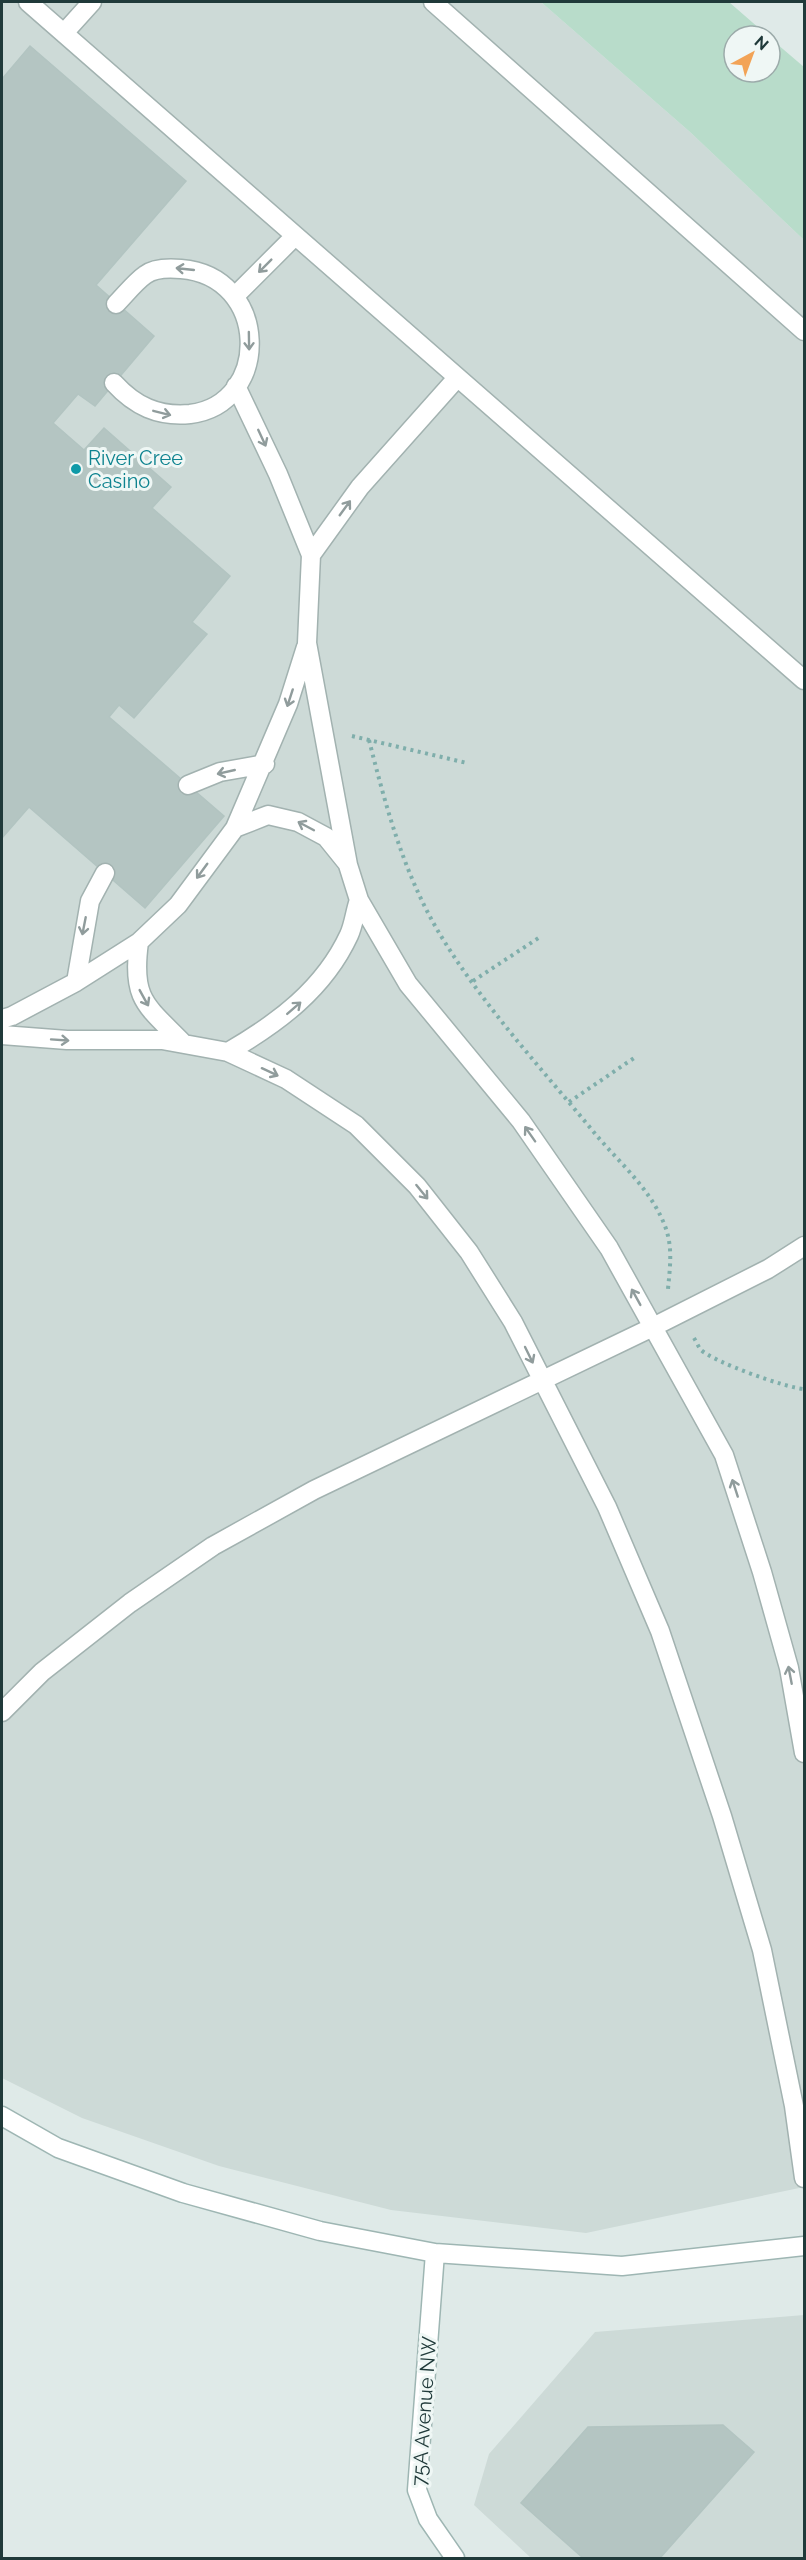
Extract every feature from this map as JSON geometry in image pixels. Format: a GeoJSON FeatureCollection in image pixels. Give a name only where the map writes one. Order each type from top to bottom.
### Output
{"type":"FeatureCollection","features":[{"type":"Feature","properties":{"kind":"street"},"geometry":{"type":"LineString","coordinates":[[28,2],[804,680]]}},
{"type":"Feature","properties":{"kind":"street"},"geometry":{"type":"LineString","coordinates":[[64,33],[92,2]]}},
{"type":"Feature","properties":{"kind":"street"},"geometry":{"type":"LineString","coordinates":[[433,2],[804,331]]}},
{"type":"Feature","properties":{"kind":"street"},"geometry":{"type":"LineString","coordinates":[[235,296],[295,236]]}},
{"type":"Feature","properties":{"kind":"street"},"geometry":{"type":"LineString","coordinates":[[114,383],[127,397],[148,410],[172,416],[196,413],[219,403],[237,386],[247,364],[251,340],[247,317],[235,296],[209,276],[194,270],[170,268],[146,274],[116,304]]}},
{"type":"Feature","properties":{"kind":"street"},"geometry":{"type":"LineString","coordinates":[[311,555],[360,487],[457,378]]}},
{"type":"Feature","properties":{"kind":"street"},"geometry":{"type":"LineString","coordinates":[[237,386],[278,474],[311,555],[307,643],[348,865],[359,900],[408,984],[521,1120],[602,1238],[724,1455],[762,1572],[789,1668],[804,1754]]}},
{"type":"Feature","properties":{"kind":"street"},"geometry":{"type":"LineString","coordinates":[[2,1018],[12,1016],[75,982],[139,942],[178,905],[236,828],[265,764],[288,704],[307,643]]}},
{"type":"Feature","properties":{"kind":"street"},"geometry":{"type":"LineString","coordinates":[[188,785],[220,772],[265,764]]}},
{"type":"Feature","properties":{"kind":"street"},"geometry":{"type":"LineString","coordinates":[[236,828],[268,815],[298,822],[326,837],[348,865]]}},
{"type":"Feature","properties":{"kind":"street"},"geometry":{"type":"LineString","coordinates":[[75,982],[90,901],[105,873]]}},
{"type":"Feature","properties":{"kind":"street"},"geometry":{"type":"LineString","coordinates":[[228,1052],[267,1030],[299,1004],[325,974],[349,935],[359,900]]}},
{"type":"Feature","properties":{"kind":"street"},"geometry":{"type":"LineString","coordinates":[[139,942],[135,971],[141,998],[184,1044]]}},
{"type":"Feature","properties":{"kind":"street"},"geometry":{"type":"LineString","coordinates":[[2,1035],[67,1040],[162,1040],[228,1052],[286,1079],[356,1125],[417,1186],[469,1252],[513,1322],[607,1507],[660,1631],[722,1816],[762,1950],[794,2106],[804,2178]]}},
{"type":"Feature","properties":{"kind":"street"},"geometry":{"type":"LineString","coordinates":[[2,1712],[42,1672],[130,1603],[213,1546],[314,1490],[652,1327],[768,1269],[804,1246]]}},
{"type":"Feature","properties":{"kind":"street"},"geometry":{"type":"LineString","coordinates":[[2,2116],[58,2148],[183,2193],[320,2231],[435,2253],[622,2266],[804,2246]]}},
{"type":"Feature","properties":{"kind":"street","name":"75A Avenue NW"},"geometry":{"type":"LineString","coordinates":[[435,2253],[417,2490],[428,2519],[455,2559]]}},
{"type":"Feature","properties":{"kind":"path"},"geometry":{"type":"LineString","coordinates":[[322,729],[467,763]]}},
{"type":"Feature","properties":{"kind":"path"},"geometry":{"type":"LineString","coordinates":[[369,740],[391,826],[412,880],[439,932],[473,981],[569,1102],[637,1179],[652,1200],[670,1243],[668,1292],[702,1350],[779,1385],[804,1389]]}},
{"type":"Feature","properties":{"kind":"path"},"geometry":{"type":"LineString","coordinates":[[473,981],[540,937]]}},
{"type":"Feature","properties":{"kind":"path"},"geometry":{"type":"LineString","coordinates":[[569,1102],[637,1056]]}},
{"type":"Feature","properties":{"kind":"shaded area"},"geometry":{"type":"Polygon","coordinates":[[[2,2],[541,2],[690,132],[804,240],[804,2187],[586,2233],[391,2210],[219,2166],[82,2118],[2,2078],[2,2]]]}},
{"type":"Feature","properties":{"kind":"shaded area"},"geometry":{"type":"Polygon","coordinates":[[[804,2315],[804,2558],[531,2558],[474,2505],[489,2454],[595,2332],[804,2315]]]}},
{"type":"Feature","properties":{"kind":"green space"},"geometry":{"type":"Polygon","coordinates":[[[541,2],[729,2],[754,24],[722,24],[722,84],[782,84],[782,48],[804,67],[804,240],[690,132],[541,2]]]}},
{"type":"Feature","properties":{"kind":"building","name":"River Cree Casino"},"geometry":{"type":"Polygon","coordinates":[[[30,46],[186,181],[96,285],[154,336],[95,406],[78,394],[53,423],[84,450],[104,428],[171,487],[152,508],[230,576],[192,622],[207,634],[134,718],[119,705],[109,717],[224,816],[145,908],[29,807],[2,838],[2,79],[30,46]]]}},
{"type":"Feature","properties":{"kind":"building"},"geometry":{"type":"Polygon","coordinates":[[[723,2425],[754,2452],[660,2558],[583,2558],[521,2503],[588,2427],[723,2425]]]}},
{"type":"Feature","properties":{"kind":"place","name":"River Cree Casino"},"geometry":{"type":"Point","coordinates":[76,469]}}]}
